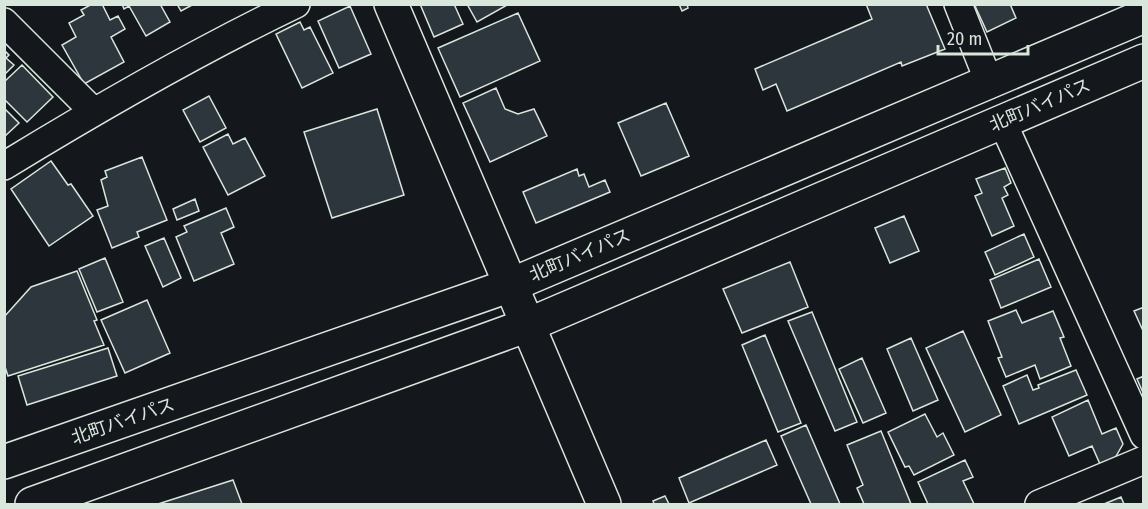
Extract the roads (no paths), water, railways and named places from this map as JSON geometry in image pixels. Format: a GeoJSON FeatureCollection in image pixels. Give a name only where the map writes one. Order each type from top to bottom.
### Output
{"type":"FeatureCollection","features":[{"type":"Feature","properties":{"kind":"main road"},"geometry":{"type":"LineString","coordinates":[[391,4],[604,504]]}},
{"type":"Feature","properties":{"kind":"main road","name":"北町バイパス"},"geometry":{"type":"LineString","coordinates":[[4,462],[511,285],[1143,16]]}},
{"type":"Feature","properties":{"kind":"main road","name":"北町バイパス"},"geometry":{"type":"LineString","coordinates":[[32,504],[528,326],[1143,61]]}},
{"type":"Feature","properties":{"kind":"street"},"geometry":{"type":"LineString","coordinates":[[4,166],[94,112],[297,4]]}},
{"type":"Feature","properties":{"kind":"street"},"geometry":{"type":"LineString","coordinates":[[958,4],[989,82]]}},
{"type":"Feature","properties":{"kind":"street"},"geometry":{"type":"LineString","coordinates":[[4,22],[94,112]]}},
{"type":"Feature","properties":{"kind":"street"},"geometry":{"type":"LineString","coordinates":[[1002,121],[1143,435]]}},
{"type":"Feature","properties":{"kind":"street"},"geometry":{"type":"LineString","coordinates":[[1039,504],[1143,460]]}}]}
